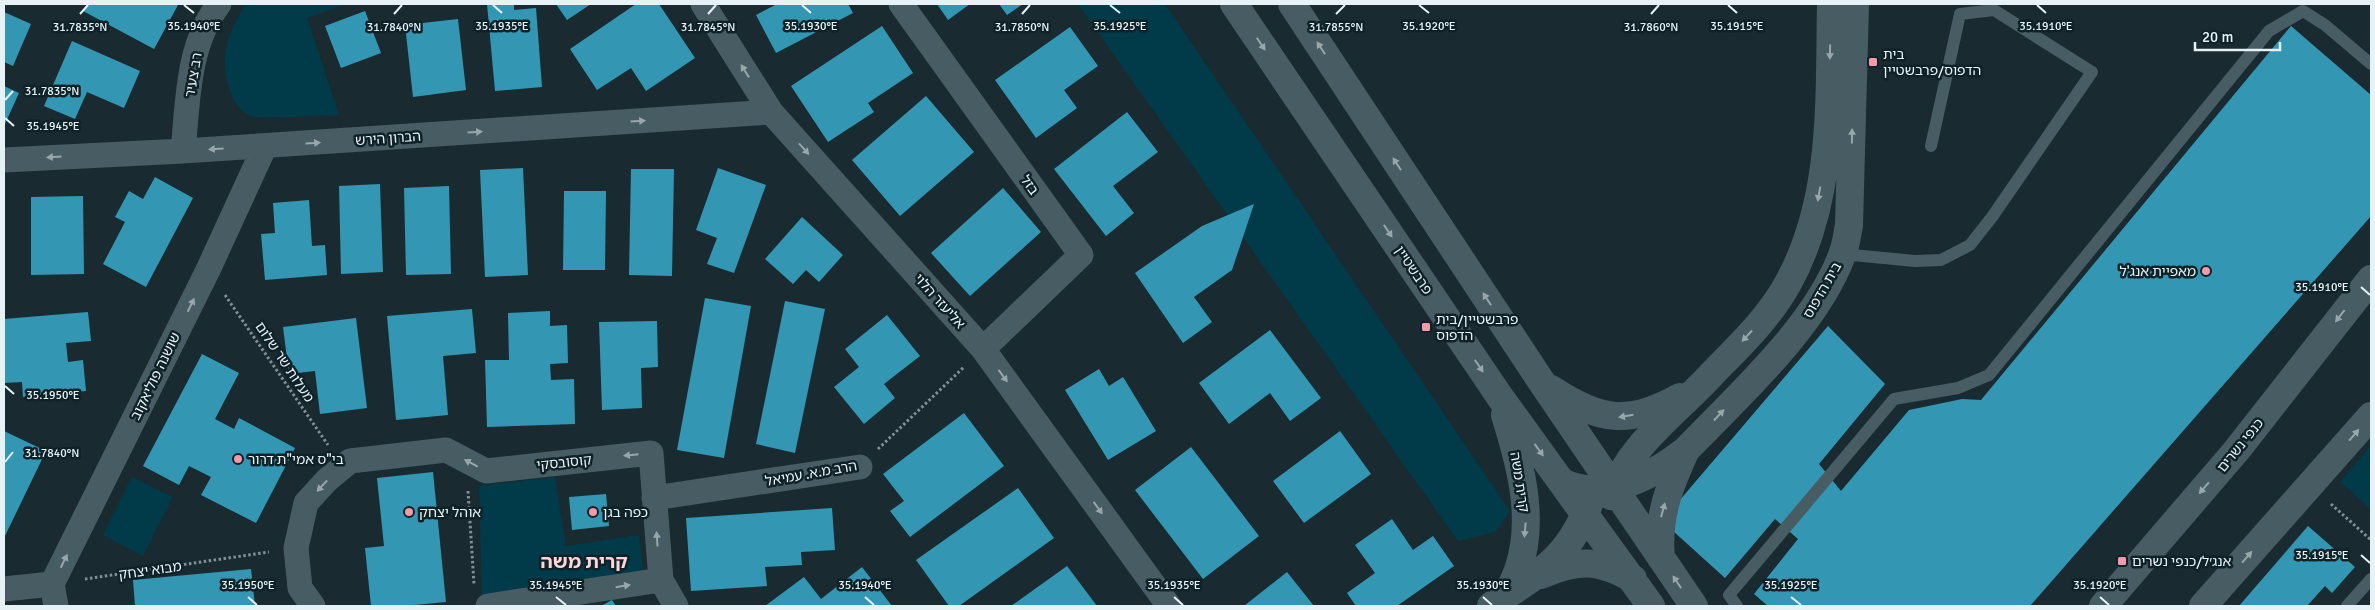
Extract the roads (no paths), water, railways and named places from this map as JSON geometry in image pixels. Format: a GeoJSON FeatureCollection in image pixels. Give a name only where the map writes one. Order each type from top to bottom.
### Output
{"type":"FeatureCollection","features":[{"type":"Feature","properties":{"kind":"street","name":"רב צעיר"},"geometry":{"type":"LineString","coordinates":[[183,152],[191,73],[199,40],[219,4]]}},
{"type":"Feature","properties":{"kind":"street","name":"אליעזר הלוי"},"geometry":{"type":"LineString","coordinates":[[703,4],[771,112],[983,349],[1169,606]]}},
{"type":"Feature","properties":{"kind":"street","name":"בזל"},"geometry":{"type":"LineString","coordinates":[[901,4],[1081,255],[983,349]]}},
{"type":"Feature","properties":{"kind":"street","name":"פרבשטיין"},"geometry":{"type":"LineString","coordinates":[[1234,4],[1500,397],[1562,482],[1598,498]]}},
{"type":"Feature","properties":{"kind":"street"},"geometry":{"type":"LineString","coordinates":[[1292,4],[1597,464],[1598,498],[1603,536],[1651,606]]}},
{"type":"Feature","properties":{"kind":"street"},"geometry":{"type":"LineString","coordinates":[[1598,498],[1650,435],[1703,384],[1764,316],[1787,286],[1806,244],[1818,204],[1828,146],[1831,4]]}},
{"type":"Feature","properties":{"kind":"street","name":"בית הדפוס"},"geometry":{"type":"LineString","coordinates":[[1598,498],[1658,469],[1686,450],[1774,358],[1804,320],[1830,281],[1842,254],[1849,225],[1855,4]]}},
{"type":"Feature","properties":{"kind":"street","name":"הברון הירש"},"geometry":{"type":"LineString","coordinates":[[4,160],[183,152],[771,112]]}},
{"type":"Feature","properties":{"kind":"street","name":"שושנה פוליאקוב"},"geometry":{"type":"LineString","coordinates":[[54,595],[265,146]]}},
{"type":"Feature","properties":{"kind":"street","name":"כנפי נשרים"},"geometry":{"type":"LineString","coordinates":[[2103,606],[2236,452],[2371,278]]}},
{"type":"Feature","properties":{"kind":"street"},"geometry":{"type":"LineString","coordinates":[[1543,384],[1584,409],[1600,416],[1616,417],[1653,410],[1703,384]]}},
{"type":"Feature","properties":{"kind":"street","name":"קרית משה"},"geometry":{"type":"LineString","coordinates":[[1499,601],[1519,568],[1526,521],[1525,499],[1519,467],[1500,397]]}},
{"type":"Feature","properties":{"kind":"street"},"geometry":{"type":"LineString","coordinates":[[2203,606],[2371,416]]}},
{"type":"Feature","properties":{"kind":"street","name":"קוסובסקי"},"geometry":{"type":"LineString","coordinates":[[313,606],[300,588],[296,548],[306,503],[327,480],[350,461],[446,450],[486,471],[652,452],[661,580]]}},
{"type":"Feature","properties":{"kind":"street"},"geometry":{"type":"LineString","coordinates":[[1661,558],[1659,528],[1661,516],[1686,450]]}},
{"type":"Feature","properties":{"kind":"street","name":"הרב מ.א. עמיאל"},"geometry":{"type":"LineString","coordinates":[[654,498],[860,467]]}},
{"type":"Feature","properties":{"kind":"street","name":"קרית משה"},"geometry":{"type":"LineString","coordinates":[[1499,601],[1545,570],[1566,547],[1598,498]]}},
{"type":"Feature","properties":{"kind":"street"},"geometry":{"type":"LineString","coordinates":[[1598,498],[1605,520],[1603,536]]}},
{"type":"Feature","properties":{"kind":"street"},"geometry":{"type":"LineString","coordinates":[[1598,498],[1661,558],[1694,606]]}},
{"type":"Feature","properties":{"kind":"street"},"geometry":{"type":"LineString","coordinates":[[1533,578],[1561,567],[1587,563],[1608,567],[1634,580]]}},
{"type":"Feature","properties":{"kind":"street"},"geometry":{"type":"LineString","coordinates":[[481,596],[661,580],[676,606]]}},
{"type":"Feature","properties":{"kind":"street"},"geometry":{"type":"LineString","coordinates":[[4,589],[54,595]]}},
{"type":"Feature","properties":{"kind":"lane"},"geometry":{"type":"LineString","coordinates":[[1842,254],[1915,261],[1941,260],[1970,245],[1992,217],[2092,72],[1994,10],[1960,14],[1931,146]]}},
{"type":"Feature","properties":{"kind":"lane"},"geometry":{"type":"LineString","coordinates":[[1737,606],[1729,595],[1894,399],[1958,388],[1990,375],[2269,31],[2303,11],[2325,25],[2371,64]]}},
{"type":"Feature","properties":{"kind":"lane"},"geometry":{"type":"LineString","coordinates":[[2347,606],[2371,578]]}},
{"type":"Feature","properties":{"kind":"place","name":"בית הדפוס/פרבשטיין"},"geometry":{"type":"Point","coordinates":[1873,62]}},
{"type":"Feature","properties":{"kind":"place","name":"מאפיית אנג'ל"},"geometry":{"type":"Point","coordinates":[2206,271]}},
{"type":"Feature","properties":{"kind":"place","name":"פרבשטיין/בית הדפוס"},"geometry":{"type":"Point","coordinates":[1426,327]}},
{"type":"Feature","properties":{"kind":"place","name":"בי\"ס אמי\"ת דרור"},"geometry":{"type":"Point","coordinates":[238,459]}},
{"type":"Feature","properties":{"kind":"place","name":"אוהל יצחק"},"geometry":{"type":"Point","coordinates":[409,512]}},
{"type":"Feature","properties":{"kind":"place","name":"כפה בגן"},"geometry":{"type":"Point","coordinates":[593,512]}},
{"type":"Feature","properties":{"kind":"place","name":"אנג׳ל/כנפי נשרים"},"geometry":{"type":"Point","coordinates":[2122,561]}},
{"type":"Feature","properties":{"kind":"district","name":"קרית משה"},"geometry":{"type":"Point","coordinates":[584,561]}}]}
